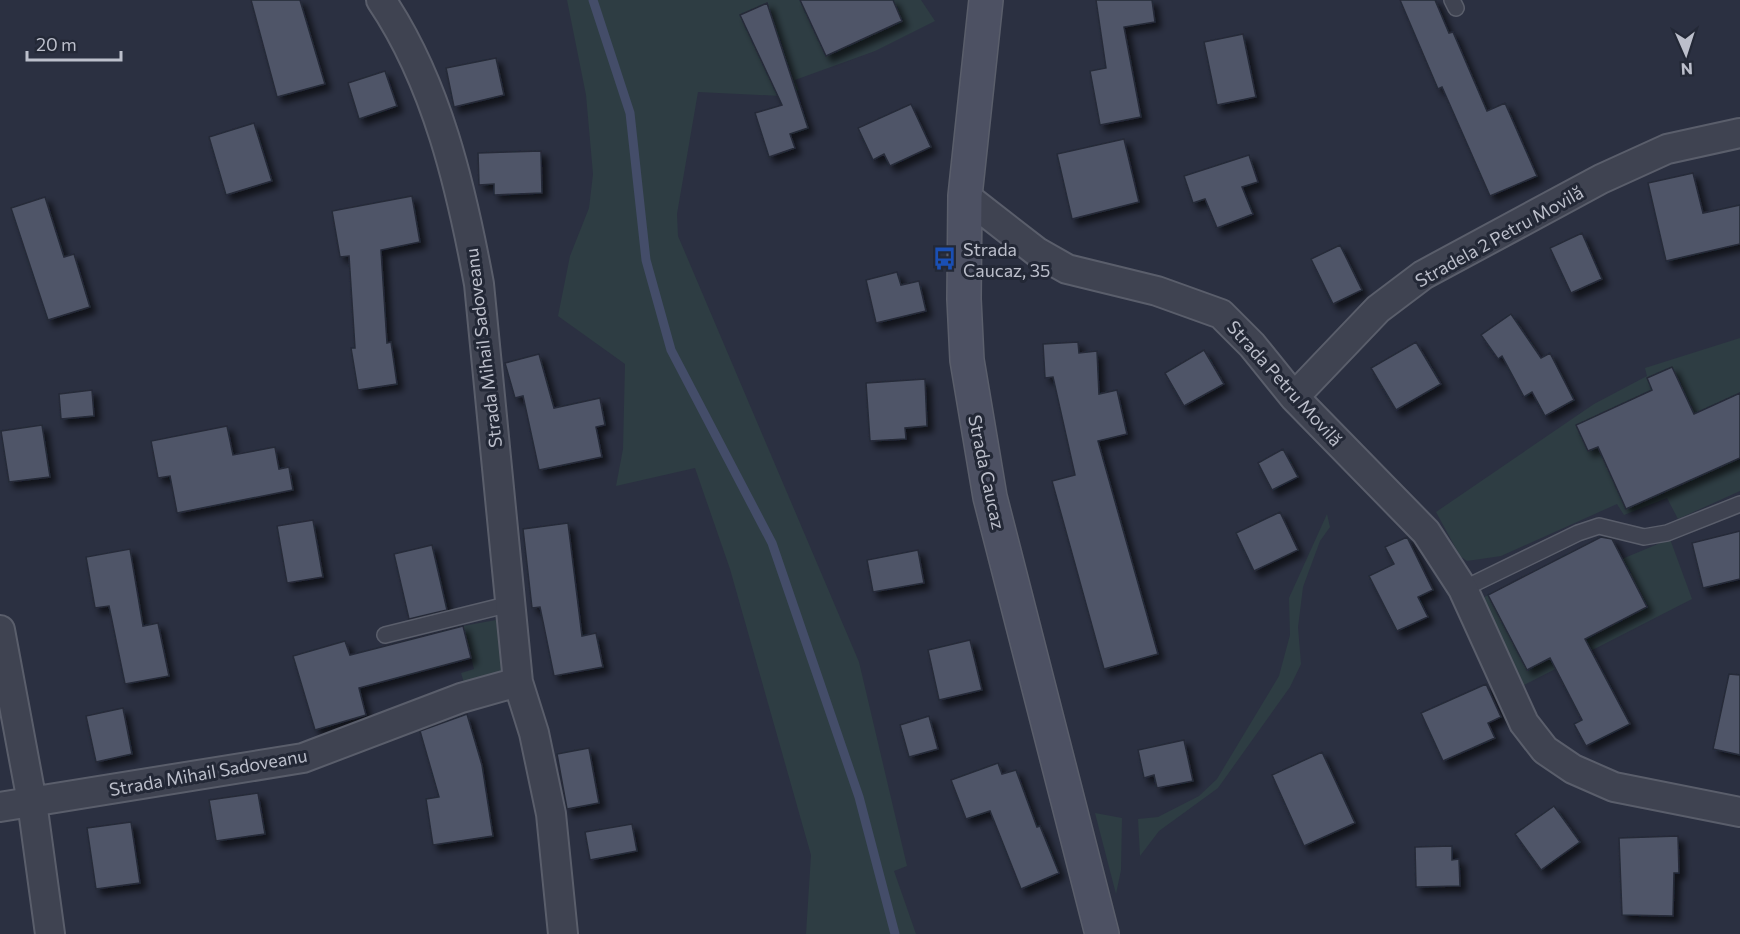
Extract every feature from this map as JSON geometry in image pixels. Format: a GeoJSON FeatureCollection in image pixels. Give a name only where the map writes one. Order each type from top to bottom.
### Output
{"type":"FeatureCollection","features":[{"type":"Feature","properties":{"kind":"street","name":"Strada Caucaz"},"geometry":{"type":"LineString","coordinates":[[986,0],[965,196],[964,309],[967,360],[990,497],[1102,934]]}},
{"type":"Feature","properties":{"kind":"street","name":"Strada Mihail Sadoveanu"},"geometry":{"type":"LineString","coordinates":[[383,1],[417,67],[444,137],[469,233],[479,284],[518,682],[534,733],[551,814],[563,934]]}},
{"type":"Feature","properties":{"kind":"street","name":"Stradela 2 Petru Movilă"},"geometry":{"type":"LineString","coordinates":[[1294,397],[1378,309],[1423,275],[1601,179],[1667,148],[1740,133]]}},
{"type":"Feature","properties":{"kind":"street","name":"Strada Petru Movilă"},"geometry":{"type":"LineString","coordinates":[[965,196],[1037,252],[1067,269],[1157,291],[1221,314],[1252,345],[1294,397],[1426,532],[1463,589],[1524,723],[1545,750],[1582,774],[1614,787],[1740,812]]}},
{"type":"Feature","properties":{"kind":"street"},"geometry":{"type":"LineString","coordinates":[[0,630],[32,802],[50,934]]}},
{"type":"Feature","properties":{"kind":"street","name":"Strada Mihail Sadoveanu"},"geometry":{"type":"LineString","coordinates":[[0,807],[303,758],[460,698],[518,682]]}},
{"type":"Feature","properties":{"kind":"lane"},"geometry":{"type":"LineString","coordinates":[[1463,589],[1578,532],[1599,526],[1644,537],[1667,533],[1740,504]]}},
{"type":"Feature","properties":{"kind":"lane"},"geometry":{"type":"LineString","coordinates":[[385,635],[510,604]]}},
{"type":"Feature","properties":{"kind":"shaded area"},"geometry":{"type":"Polygon","coordinates":[[[567,0],[921,0],[935,21],[875,51],[795,80],[799,90],[782,96],[698,92],[677,214],[678,236],[859,662],[907,866],[894,871],[916,934],[806,934],[811,855],[730,569],[695,468],[616,486],[623,449],[625,364],[558,316],[570,256],[589,208],[593,174],[586,95],[567,0]]]}},
{"type":"Feature","properties":{"kind":"shaded area"},"geometry":{"type":"Polygon","coordinates":[[[1740,338],[1740,491],[1678,519],[1667,498],[1624,515],[1617,504],[1501,556],[1467,561],[1460,556],[1436,512],[1594,404],[1647,376],[1645,368],[1740,338]]]}},
{"type":"Feature","properties":{"kind":"shaded area"},"geometry":{"type":"Polygon","coordinates":[[[1327,514],[1330,527],[1320,541],[1303,587],[1298,627],[1301,664],[1290,687],[1218,788],[1159,831],[1140,856],[1138,819],[1158,817],[1199,796],[1217,779],[1279,676],[1290,635],[1289,598],[1327,514]]]}},
{"type":"Feature","properties":{"kind":"shaded area"},"geometry":{"type":"Polygon","coordinates":[[[1670,539],[1692,599],[1518,688],[1480,600],[1488,595],[1528,670],[1571,647],[1590,600],[1606,629],[1647,607],[1622,559],[1670,539]]]}},
{"type":"Feature","properties":{"kind":"shaded area"},"geometry":{"type":"Polygon","coordinates":[[[496,620],[505,675],[465,686],[461,673],[474,669],[463,626],[496,620]]]}},
{"type":"Feature","properties":{"kind":"shaded area"},"geometry":{"type":"Polygon","coordinates":[[[1095,813],[1122,818],[1121,870],[1116,894],[1095,813]]]}},
{"type":"Feature","properties":{"kind":"building"},"geometry":{"type":"Polygon","coordinates":[[[251,0],[300,0],[325,84],[277,97],[251,0]]]}},
{"type":"Feature","properties":{"kind":"building"},"geometry":{"type":"Polygon","coordinates":[[[800,0],[893,0],[902,21],[826,56],[800,0]]]}},
{"type":"Feature","properties":{"kind":"building"},"geometry":{"type":"Polygon","coordinates":[[[1096,0],[1152,0],[1155,22],[1124,27],[1141,117],[1100,125],[1090,71],[1106,68],[1096,0]]]}},
{"type":"Feature","properties":{"kind":"building"},"geometry":{"type":"Polygon","coordinates":[[[1400,0],[1435,0],[1449,33],[1453,32],[1487,111],[1505,103],[1537,176],[1490,196],[1442,87],[1438,89],[1400,0]]]}},
{"type":"Feature","properties":{"kind":"building"},"geometry":{"type":"Polygon","coordinates":[[[767,3],[808,128],[790,134],[795,148],[769,157],[755,113],[782,105],[740,15],[767,3]]]}},
{"type":"Feature","properties":{"kind":"building"},"geometry":{"type":"Polygon","coordinates":[[[1243,34],[1256,97],[1217,105],[1204,42],[1243,34]]]}},
{"type":"Feature","properties":{"kind":"building"},"geometry":{"type":"Polygon","coordinates":[[[496,58],[504,95],[454,107],[446,68],[496,58]]]}},
{"type":"Feature","properties":{"kind":"building"},"geometry":{"type":"Polygon","coordinates":[[[385,71],[397,106],[359,119],[348,83],[385,71]]]}},
{"type":"Feature","properties":{"kind":"building"},"geometry":{"type":"Polygon","coordinates":[[[911,104],[931,147],[890,166],[884,154],[873,160],[858,128],[911,104]]]}},
{"type":"Feature","properties":{"kind":"building"},"geometry":{"type":"Polygon","coordinates":[[[254,123],[272,181],[226,195],[209,137],[254,123]]]}},
{"type":"Feature","properties":{"kind":"building"},"geometry":{"type":"Polygon","coordinates":[[[1124,139],[1139,202],[1072,219],[1057,154],[1124,139]]]}},
{"type":"Feature","properties":{"kind":"building"},"geometry":{"type":"Polygon","coordinates":[[[541,151],[542,193],[494,195],[494,184],[479,185],[478,153],[541,151]]]}},
{"type":"Feature","properties":{"kind":"building"},"geometry":{"type":"Polygon","coordinates":[[[1249,155],[1258,182],[1242,187],[1253,214],[1217,228],[1205,199],[1193,203],[1184,176],[1249,155]]]}},
{"type":"Feature","properties":{"kind":"building"},"geometry":{"type":"Polygon","coordinates":[[[1693,173],[1703,213],[1740,205],[1740,244],[1666,261],[1648,183],[1693,173]]]}},
{"type":"Feature","properties":{"kind":"building"},"geometry":{"type":"Polygon","coordinates":[[[412,196],[420,242],[381,250],[387,343],[391,342],[397,384],[358,390],[351,348],[355,348],[349,256],[340,257],[332,211],[412,196]]]}},
{"type":"Feature","properties":{"kind":"building"},"geometry":{"type":"Polygon","coordinates":[[[45,197],[64,257],[74,254],[90,307],[48,320],[11,208],[45,197]]]}},
{"type":"Feature","properties":{"kind":"building"},"geometry":{"type":"Polygon","coordinates":[[[1582,233],[1602,279],[1571,293],[1550,248],[1582,233]]]}},
{"type":"Feature","properties":{"kind":"building"},"geometry":{"type":"Polygon","coordinates":[[[1340,245],[1362,290],[1333,304],[1311,259],[1340,245]]]}},
{"type":"Feature","properties":{"kind":"building"},"geometry":{"type":"Polygon","coordinates":[[[897,272],[901,285],[919,281],[926,311],[876,323],[866,280],[897,272]]]}},
{"type":"Feature","properties":{"kind":"building"},"geometry":{"type":"Polygon","coordinates":[[[1511,314],[1541,358],[1550,353],[1574,400],[1545,416],[1532,392],[1524,397],[1502,356],[1498,359],[1481,335],[1511,314]]]}},
{"type":"Feature","properties":{"kind":"building"},"geometry":{"type":"Polygon","coordinates":[[[1078,342],[1079,353],[1097,351],[1099,394],[1117,390],[1127,434],[1098,441],[1158,654],[1104,669],[1052,481],[1075,475],[1053,377],[1045,378],[1043,344],[1078,342]]]}},
{"type":"Feature","properties":{"kind":"building"},"geometry":{"type":"Polygon","coordinates":[[[1416,342],[1441,384],[1396,410],[1371,368],[1416,342]]]}},
{"type":"Feature","properties":{"kind":"building"},"geometry":{"type":"Polygon","coordinates":[[[1204,350],[1224,384],[1184,406],[1165,373],[1204,350]]]}},
{"type":"Feature","properties":{"kind":"building"},"geometry":{"type":"Polygon","coordinates":[[[539,354],[554,408],[600,398],[605,425],[596,427],[602,457],[539,470],[523,396],[515,398],[505,363],[539,354]]]}},
{"type":"Feature","properties":{"kind":"building"},"geometry":{"type":"Polygon","coordinates":[[[1672,367],[1694,414],[1740,393],[1740,458],[1626,509],[1598,447],[1588,451],[1576,425],[1652,390],[1647,378],[1672,367]]]}},
{"type":"Feature","properties":{"kind":"building"},"geometry":{"type":"Polygon","coordinates":[[[925,379],[927,426],[905,428],[906,439],[870,441],[866,383],[925,379]]]}},
{"type":"Feature","properties":{"kind":"building"},"geometry":{"type":"Polygon","coordinates":[[[92,390],[94,416],[61,419],[59,394],[92,390]]]}},
{"type":"Feature","properties":{"kind":"building"},"geometry":{"type":"Polygon","coordinates":[[[42,425],[50,477],[9,482],[1,431],[42,425]]]}},
{"type":"Feature","properties":{"kind":"building"},"geometry":{"type":"Polygon","coordinates":[[[227,426],[233,455],[275,447],[279,469],[289,467],[293,490],[177,513],[170,476],[158,478],[151,441],[227,426]]]}},
{"type":"Feature","properties":{"kind":"building"},"geometry":{"type":"Polygon","coordinates":[[[1283,449],[1298,477],[1272,490],[1258,463],[1283,449]]]}},
{"type":"Feature","properties":{"kind":"building"},"geometry":{"type":"Polygon","coordinates":[[[1280,512],[1298,550],[1254,571],[1236,533],[1280,512]]]}},
{"type":"Feature","properties":{"kind":"building"},"geometry":{"type":"Polygon","coordinates":[[[313,520],[323,577],[287,583],[277,526],[313,520]]]}},
{"type":"Feature","properties":{"kind":"building"},"geometry":{"type":"Polygon","coordinates":[[[568,523],[582,636],[596,633],[603,667],[554,676],[540,607],[532,608],[523,529],[568,523]]]}},
{"type":"Feature","properties":{"kind":"building"},"geometry":{"type":"Polygon","coordinates":[[[1740,531],[1740,579],[1703,588],[1692,543],[1740,531]]]}},
{"type":"Feature","properties":{"kind":"building"},"geometry":{"type":"Polygon","coordinates":[[[1407,537],[1433,590],[1418,597],[1428,617],[1397,631],[1369,576],[1394,564],[1385,547],[1407,537]]]}},
{"type":"Feature","properties":{"kind":"building"},"geometry":{"type":"Polygon","coordinates":[[[1601,537],[1612,539],[1647,607],[1585,639],[1630,724],[1586,746],[1574,724],[1582,720],[1550,658],[1527,670],[1488,595],[1601,537]]]}},
{"type":"Feature","properties":{"kind":"building"},"geometry":{"type":"Polygon","coordinates":[[[432,545],[447,610],[409,619],[394,554],[432,545]]]}},
{"type":"Feature","properties":{"kind":"building"},"geometry":{"type":"Polygon","coordinates":[[[130,549],[143,626],[158,623],[169,676],[125,684],[109,606],[95,608],[86,557],[130,549]]]}},
{"type":"Feature","properties":{"kind":"building"},"geometry":{"type":"Polygon","coordinates":[[[918,550],[924,583],[873,592],[867,560],[918,550]]]}},
{"type":"Feature","properties":{"kind":"building"},"geometry":{"type":"Polygon","coordinates":[[[463,626],[471,658],[359,688],[366,715],[315,730],[293,656],[345,641],[350,655],[463,626]]]}},
{"type":"Feature","properties":{"kind":"building"},"geometry":{"type":"Polygon","coordinates":[[[970,640],[982,690],[939,700],[928,650],[970,640]]]}},
{"type":"Feature","properties":{"kind":"building"},"geometry":{"type":"Polygon","coordinates":[[[1729,674],[1740,675],[1740,755],[1713,749],[1729,674]]]}},
{"type":"Feature","properties":{"kind":"building"},"geometry":{"type":"Polygon","coordinates":[[[1486,684],[1501,717],[1488,723],[1495,738],[1443,761],[1421,713],[1486,684]]]}},
{"type":"Feature","properties":{"kind":"building"},"geometry":{"type":"Polygon","coordinates":[[[123,708],[132,754],[96,762],[86,716],[123,708]]]}},
{"type":"Feature","properties":{"kind":"building"},"geometry":{"type":"Polygon","coordinates":[[[467,714],[482,765],[493,836],[433,845],[426,799],[439,797],[420,731],[467,714]]]}},
{"type":"Feature","properties":{"kind":"building"},"geometry":{"type":"Polygon","coordinates":[[[929,716],[938,749],[909,757],[900,725],[929,716]]]}},
{"type":"Feature","properties":{"kind":"building"},"geometry":{"type":"Polygon","coordinates":[[[1184,740],[1193,781],[1157,788],[1154,775],[1144,778],[1138,750],[1184,740]]]}},
{"type":"Feature","properties":{"kind":"building"},"geometry":{"type":"Polygon","coordinates":[[[589,748],[599,803],[567,809],[557,754],[589,748]]]}},
{"type":"Feature","properties":{"kind":"building"},"geometry":{"type":"Polygon","coordinates":[[[1322,752],[1355,823],[1304,846],[1272,775],[1322,752]]]}},
{"type":"Feature","properties":{"kind":"building"},"geometry":{"type":"Polygon","coordinates":[[[998,763],[1002,774],[1016,770],[1037,827],[1040,826],[1059,873],[1021,889],[990,811],[966,819],[951,780],[998,763]]]}},
{"type":"Feature","properties":{"kind":"building"},"geometry":{"type":"Polygon","coordinates":[[[258,793],[265,834],[216,841],[209,800],[258,793]]]}},
{"type":"Feature","properties":{"kind":"building"},"geometry":{"type":"Polygon","coordinates":[[[1554,806],[1580,842],[1541,870],[1515,834],[1554,806]]]}},
{"type":"Feature","properties":{"kind":"building"},"geometry":{"type":"Polygon","coordinates":[[[131,822],[140,883],[96,889],[87,828],[131,822]]]}},
{"type":"Feature","properties":{"kind":"building"},"geometry":{"type":"Polygon","coordinates":[[[632,824],[637,851],[590,860],[585,832],[632,824]]]}},
{"type":"Feature","properties":{"kind":"building"},"geometry":{"type":"Polygon","coordinates":[[[1678,836],[1679,873],[1674,873],[1673,916],[1622,915],[1619,838],[1678,836]]]}},
{"type":"Feature","properties":{"kind":"building"},"geometry":{"type":"Polygon","coordinates":[[[1452,846],[1452,860],[1459,859],[1460,886],[1416,887],[1415,847],[1452,846]]]}},
{"type":"Feature","properties":{"kind":"waterway"},"geometry":{"type":"LineString","coordinates":[[593,0],[630,113],[646,260],[671,350],[772,543],[859,797],[895,934]]}},
{"type":"Feature","properties":{"kind":"place","name":"Strada Caucaz, 35"},"geometry":{"type":"Point","coordinates":[945,259]}}]}
